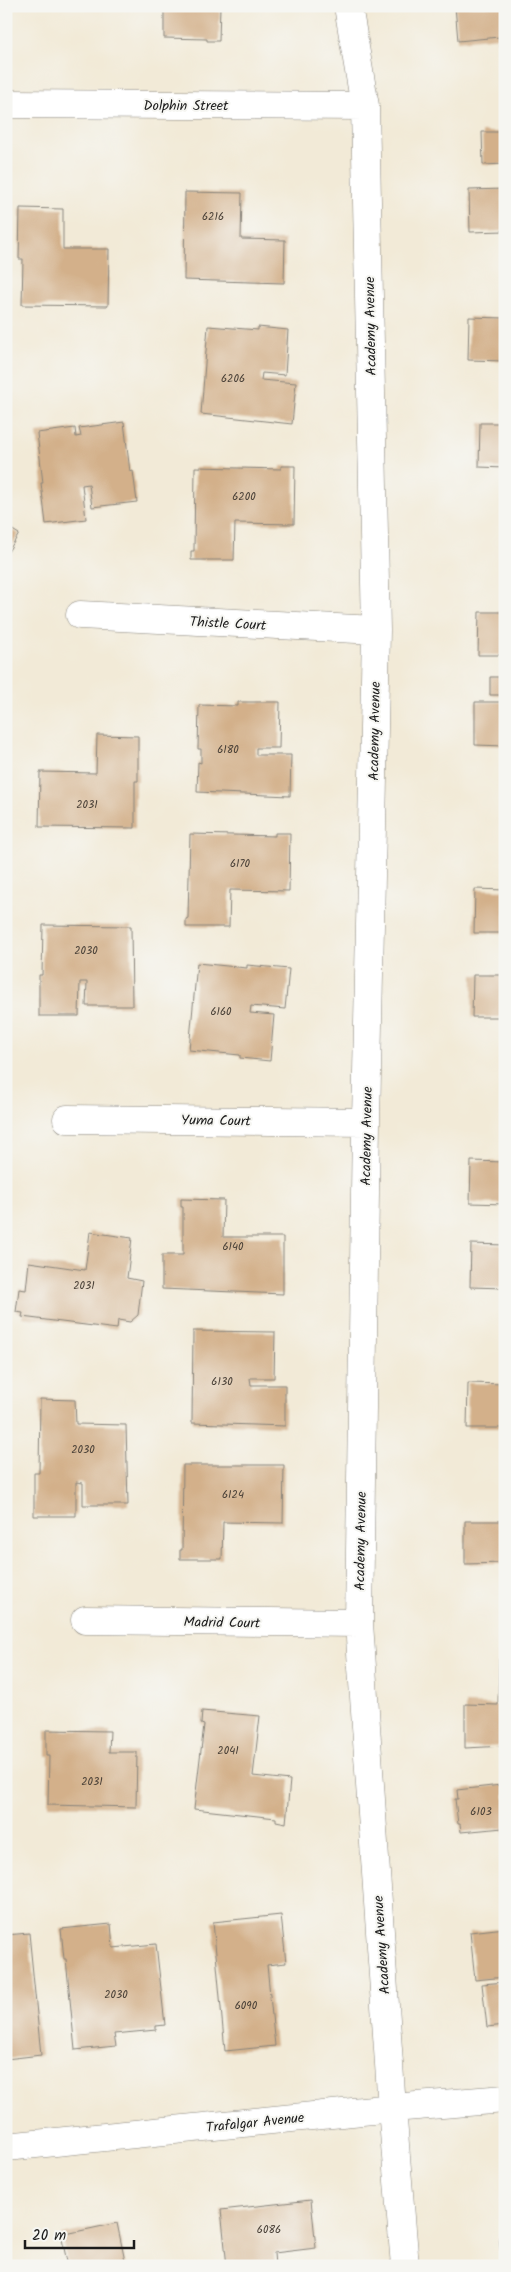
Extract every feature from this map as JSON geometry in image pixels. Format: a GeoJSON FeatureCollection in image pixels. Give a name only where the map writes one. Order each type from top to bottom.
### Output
{"type":"FeatureCollection","features":[{"type":"Feature","properties":{"kind":"street","name":"Academy Avenue"},"geometry":{"type":"LineString","coordinates":[[348,6],[365,106],[376,630],[366,1122],[359,1623],[392,2108],[405,2266]]}},
{"type":"Feature","properties":{"kind":"street","name":"Dolphin Street"},"geometry":{"type":"LineString","coordinates":[[6,104],[365,106]]}},
{"type":"Feature","properties":{"kind":"street","name":"Thistle Court"},"geometry":{"type":"LineString","coordinates":[[80,615],[376,630]]}},
{"type":"Feature","properties":{"kind":"street","name":"Yuma Court"},"geometry":{"type":"LineString","coordinates":[[67,1119],[366,1122]]}},
{"type":"Feature","properties":{"kind":"street","name":"Madrid Court"},"geometry":{"type":"LineString","coordinates":[[85,1620],[359,1623]]}},
{"type":"Feature","properties":{"kind":"street","name":"Trafalgar Avenue"},"geometry":{"type":"LineString","coordinates":[[6,2148],[392,2108],[505,2099]]}},
{"type":"Feature","properties":{"kind":"building"},"geometry":{"type":"Polygon","coordinates":[[[164,6],[220,6],[219,41],[164,38],[164,6]]]}},
{"type":"Feature","properties":{"kind":"building"},"geometry":{"type":"Polygon","coordinates":[[[455,6],[505,6],[505,84],[499,37],[458,41],[455,6]]]}},
{"type":"Feature","properties":{"kind":"building"},"geometry":{"type":"Polygon","coordinates":[[[482,132],[505,132],[505,164],[483,165],[482,132]]]}},
{"type":"Feature","properties":{"kind":"building"},"geometry":{"type":"Polygon","coordinates":[[[505,189],[505,231],[470,232],[469,190],[505,189]]]}},
{"type":"Feature","properties":{"kind":"building"},"geometry":{"type":"Polygon","coordinates":[[[185,192],[242,193],[241,239],[285,240],[284,283],[184,280],[185,192]]]}},
{"type":"Feature","properties":{"kind":"building"},"geometry":{"type":"Polygon","coordinates":[[[20,208],[63,209],[63,249],[109,249],[108,306],[22,305],[23,259],[19,259],[20,208]]]}},
{"type":"Feature","properties":{"kind":"building"},"geometry":{"type":"Polygon","coordinates":[[[469,317],[505,318],[505,361],[468,360],[469,317]]]}},
{"type":"Feature","properties":{"kind":"building"},"geometry":{"type":"Polygon","coordinates":[[[208,326],[288,330],[285,375],[262,373],[261,380],[296,383],[292,424],[201,414],[208,326]]]}},
{"type":"Feature","properties":{"kind":"building"},"geometry":{"type":"Polygon","coordinates":[[[124,422],[130,472],[133,471],[137,502],[92,507],[89,484],[82,485],[86,519],[46,524],[37,433],[75,428],[76,437],[81,436],[79,428],[124,422]]]}},
{"type":"Feature","properties":{"kind":"building"},"geometry":{"type":"Polygon","coordinates":[[[480,423],[505,423],[505,468],[479,467],[480,423]]]}},
{"type":"Feature","properties":{"kind":"building"},"geometry":{"type":"Polygon","coordinates":[[[281,466],[295,466],[294,524],[235,523],[234,560],[191,560],[191,551],[194,551],[195,467],[281,469],[281,466]]]}},
{"type":"Feature","properties":{"kind":"building"},"geometry":{"type":"Polygon","coordinates":[[[6,526],[19,534],[6,555],[6,526]]]}},
{"type":"Feature","properties":{"kind":"building"},"geometry":{"type":"Polygon","coordinates":[[[479,612],[505,612],[505,655],[478,655],[479,612]]]}},
{"type":"Feature","properties":{"kind":"building"},"geometry":{"type":"Polygon","coordinates":[[[490,677],[505,677],[505,695],[490,695],[490,677]]]}},
{"type":"Feature","properties":{"kind":"building"},"geometry":{"type":"Polygon","coordinates":[[[238,702],[280,702],[279,748],[256,748],[256,755],[291,755],[290,796],[197,792],[198,762],[201,763],[201,749],[198,749],[199,705],[238,706],[238,702]]]}},
{"type":"Feature","properties":{"kind":"building"},"geometry":{"type":"Polygon","coordinates":[[[475,702],[505,702],[505,746],[475,745],[475,702]]]}},
{"type":"Feature","properties":{"kind":"building"},"geometry":{"type":"Polygon","coordinates":[[[97,735],[138,736],[138,781],[135,781],[135,828],[39,827],[40,772],[96,773],[97,735]]]}},
{"type":"Feature","properties":{"kind":"building"},"geometry":{"type":"Polygon","coordinates":[[[275,833],[290,833],[289,891],[230,890],[229,927],[186,927],[186,919],[188,918],[190,834],[275,836],[275,833]]]}},
{"type":"Feature","properties":{"kind":"building"},"geometry":{"type":"Polygon","coordinates":[[[475,889],[505,890],[505,933],[474,933],[475,889]]]}},
{"type":"Feature","properties":{"kind":"building"},"geometry":{"type":"Polygon","coordinates":[[[43,925],[131,926],[132,1006],[86,1006],[87,982],[80,982],[79,1016],[39,1016],[39,975],[42,975],[43,925]]]}},
{"type":"Feature","properties":{"kind":"building"},"geometry":{"type":"Polygon","coordinates":[[[197,963],[247,968],[247,965],[289,969],[285,1009],[251,1006],[250,1013],[274,1015],[270,1061],[240,1058],[240,1055],[189,1050],[197,963]]]}},
{"type":"Feature","properties":{"kind":"building"},"geometry":{"type":"Polygon","coordinates":[[[473,975],[505,975],[505,1017],[472,1017],[473,975]]]}},
{"type":"Feature","properties":{"kind":"building"},"geometry":{"type":"Polygon","coordinates":[[[471,1161],[505,1162],[505,1204],[470,1203],[471,1161]]]}},
{"type":"Feature","properties":{"kind":"building"},"geometry":{"type":"Polygon","coordinates":[[[181,1199],[224,1200],[223,1237],[283,1237],[283,1294],[162,1289],[162,1255],[183,1255],[183,1207],[181,1207],[181,1199]]]}},
{"type":"Feature","properties":{"kind":"building"},"geometry":{"type":"Polygon","coordinates":[[[90,1232],[132,1238],[127,1278],[142,1281],[138,1315],[130,1322],[118,1320],[117,1329],[22,1317],[23,1313],[16,1312],[19,1289],[26,1290],[29,1262],[85,1270],[90,1232]]]}},
{"type":"Feature","properties":{"kind":"building"},"geometry":{"type":"Polygon","coordinates":[[[471,1244],[505,1245],[505,1288],[470,1287],[471,1244]]]}},
{"type":"Feature","properties":{"kind":"building"},"geometry":{"type":"Polygon","coordinates":[[[193,1331],[275,1332],[274,1378],[250,1378],[251,1385],[285,1385],[285,1426],[192,1423],[193,1331]]]}},
{"type":"Feature","properties":{"kind":"building"},"geometry":{"type":"Polygon","coordinates":[[[468,1383],[505,1384],[505,1428],[467,1428],[468,1383]]]}},
{"type":"Feature","properties":{"kind":"building"},"geometry":{"type":"Polygon","coordinates":[[[40,1399],[75,1400],[76,1424],[126,1425],[128,1505],[83,1505],[83,1483],[76,1482],[76,1516],[34,1516],[34,1473],[39,1473],[40,1399]]]}},
{"type":"Feature","properties":{"kind":"building"},"geometry":{"type":"Polygon","coordinates":[[[183,1465],[284,1465],[283,1523],[223,1522],[222,1559],[180,1559],[180,1550],[182,1550],[183,1465]]]}},
{"type":"Feature","properties":{"kind":"building"},"geometry":{"type":"Polygon","coordinates":[[[465,1521],[505,1521],[505,1563],[465,1564],[465,1521]]]}},
{"type":"Feature","properties":{"kind":"building"},"geometry":{"type":"Polygon","coordinates":[[[499,1659],[505,1659],[505,1746],[465,1748],[465,1704],[498,1705],[499,1659]]]}},
{"type":"Feature","properties":{"kind":"building"},"geometry":{"type":"Polygon","coordinates":[[[202,1711],[260,1716],[253,1776],[290,1780],[286,1823],[276,1821],[276,1818],[194,1809],[204,1725],[201,1724],[202,1711]]]}},
{"type":"Feature","properties":{"kind":"building"},"geometry":{"type":"Polygon","coordinates":[[[46,1730],[110,1731],[109,1752],[137,1752],[136,1807],[48,1805],[49,1756],[46,1756],[46,1730]]]}},
{"type":"Feature","properties":{"kind":"building"},"geometry":{"type":"Polygon","coordinates":[[[505,1786],[505,1837],[503,1828],[461,1832],[460,1824],[458,1824],[455,1799],[458,1799],[457,1790],[505,1786]]]}},
{"type":"Feature","properties":{"kind":"building"},"geometry":{"type":"Polygon","coordinates":[[[281,1915],[286,1963],[267,1965],[275,2046],[225,2051],[213,1922],[281,1915]]]}},
{"type":"Feature","properties":{"kind":"building"},"geometry":{"type":"Polygon","coordinates":[[[111,1924],[113,1948],[156,1944],[165,2025],[156,2026],[156,2030],[114,2034],[116,2046],[75,2050],[66,1959],[64,1959],[61,1929],[111,1924]]]}},
{"type":"Feature","properties":{"kind":"building"},"geometry":{"type":"Polygon","coordinates":[[[505,1928],[505,1977],[475,1980],[470,1932],[505,1928]]]}},
{"type":"Feature","properties":{"kind":"building"},"geometry":{"type":"Polygon","coordinates":[[[29,1933],[41,2055],[6,2059],[6,1935],[29,1933]]]}},
{"type":"Feature","properties":{"kind":"building"},"geometry":{"type":"Polygon","coordinates":[[[505,1982],[505,2025],[487,2027],[482,1984],[505,1982]]]}},
{"type":"Feature","properties":{"kind":"building"},"geometry":{"type":"Polygon","coordinates":[[[311,2200],[316,2248],[274,2253],[275,2266],[227,2266],[221,2210],[311,2200]]]}},
{"type":"Feature","properties":{"kind":"building"},"geometry":{"type":"Polygon","coordinates":[[[117,2223],[126,2266],[68,2266],[61,2235],[117,2223]]]}},
{"type":"Feature","properties":{"kind":"building"},"geometry":{"type":"Polygon","coordinates":[[[499,2237],[505,2237],[505,2266],[502,2266],[499,2237]]]}}]}
